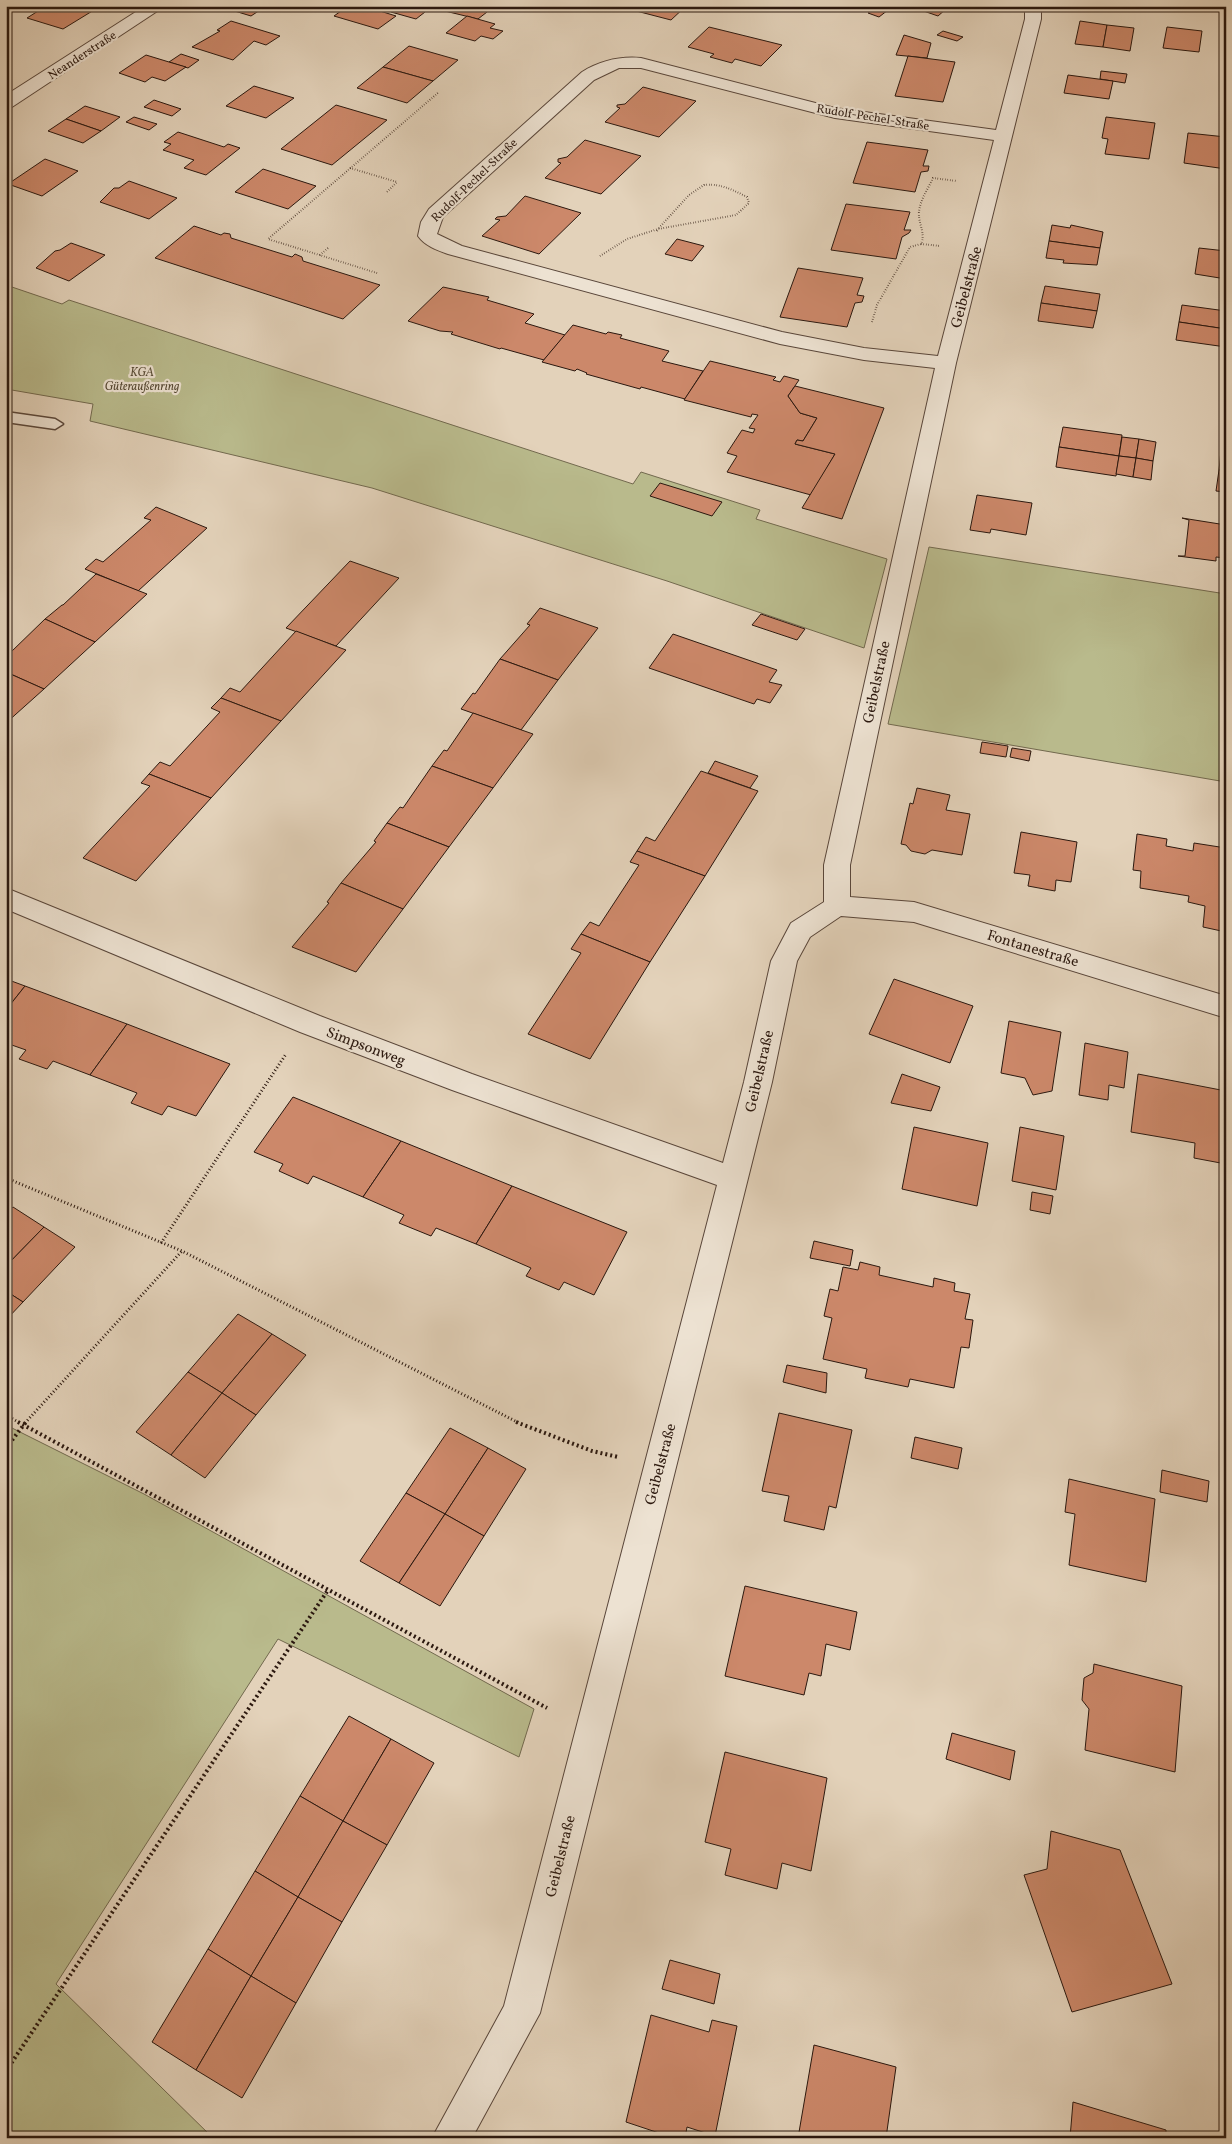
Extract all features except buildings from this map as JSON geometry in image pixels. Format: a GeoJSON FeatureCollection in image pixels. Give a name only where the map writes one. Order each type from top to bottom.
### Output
{"type":"FeatureCollection","features":[{"type":"Feature","properties":{"kind":"street","name":"Neanderstraße"},"geometry":{"type":"LineString","coordinates":[[6,103],[158,6]]}},
{"type":"Feature","properties":{"kind":"street","name":"Geibelstraße"},"geometry":{"type":"LineString","coordinates":[[452,2138],[521,2013],[732,1178],[758,1082],[784,961],[800,930],[837,906],[837,865],[946,363],[1004,136],[1034,6]]}},
{"type":"Feature","properties":{"kind":"street","name":"Rudolf-Pechel-Straße"},"geometry":{"type":"LineString","coordinates":[[946,363],[864,354],[780,338],[455,250],[438,244],[427,236],[427,229],[436,213],[593,72],[608,64],[641,63],[836,114],[1004,136]]}},
{"type":"Feature","properties":{"kind":"street","name":"Simpsonweg"},"geometry":{"type":"LineString","coordinates":[[6,898],[319,1028],[462,1082],[732,1178]]}},
{"type":"Feature","properties":{"kind":"street","name":"Fontanestraße"},"geometry":{"type":"LineString","coordinates":[[837,906],[914,912],[1226,1007]]}},
{"type":"Feature","properties":{"kind":"lane"},"geometry":{"type":"LineString","coordinates":[[6,417],[55,424]]}},
{"type":"Feature","properties":{"kind":"path"},"geometry":{"type":"LineString","coordinates":[[377,273],[268,239],[439,92]]}},
{"type":"Feature","properties":{"kind":"path"},"geometry":{"type":"LineString","coordinates":[[350,168],[398,182],[386,193]]}},
{"type":"Feature","properties":{"kind":"path"},"geometry":{"type":"LineString","coordinates":[[864,354],[876,305],[910,247],[921,244],[924,237],[918,222],[919,208],[933,178]]}},
{"type":"Feature","properties":{"kind":"path"},"geometry":{"type":"LineString","coordinates":[[575,284],[605,251],[633,236],[736,215],[749,203],[747,197],[728,187],[710,185],[698,187],[657,231]]}},
{"type":"Feature","properties":{"kind":"path"},"geometry":{"type":"LineString","coordinates":[[320,255],[328,248]]}},
{"type":"Feature","properties":{"kind":"path"},"geometry":{"type":"LineString","coordinates":[[161,1243],[290,1048]]}},
{"type":"Feature","properties":{"kind":"path"},"geometry":{"type":"LineString","coordinates":[[6,1178],[182,1251],[509,1419],[592,1451],[618,1457]]}},
{"type":"Feature","properties":{"kind":"path"},"geometry":{"type":"LineString","coordinates":[[6,1448],[24,1424],[182,1251]]}},
{"type":"Feature","properties":{"kind":"path"},"geometry":{"type":"LineString","coordinates":[[6,1416],[548,1708]]}},
{"type":"Feature","properties":{"kind":"path"},"geometry":{"type":"LineString","coordinates":[[6,2071],[328,1590]]}},
{"type":"Feature","properties":{"kind":"green space","name":"KGA Güteraußenring"},"geometry":{"type":"Polygon","coordinates":[[[6,285],[62,304],[69,300],[633,484],[641,472],[760,510],[756,519],[887,559],[864,648],[667,581],[372,488],[90,421],[93,404],[6,389],[6,285]]]}},
{"type":"Feature","properties":{"kind":"green space"},"geometry":{"type":"Polygon","coordinates":[[[929,547],[1226,594],[1226,782],[888,724],[929,547]]]}},
{"type":"Feature","properties":{"kind":"green space"},"geometry":{"type":"Polygon","coordinates":[[[6,1425],[144,1494],[534,1709],[519,1757],[278,1639],[56,1984],[213,2138],[6,2138],[6,1425]]]}}]}
